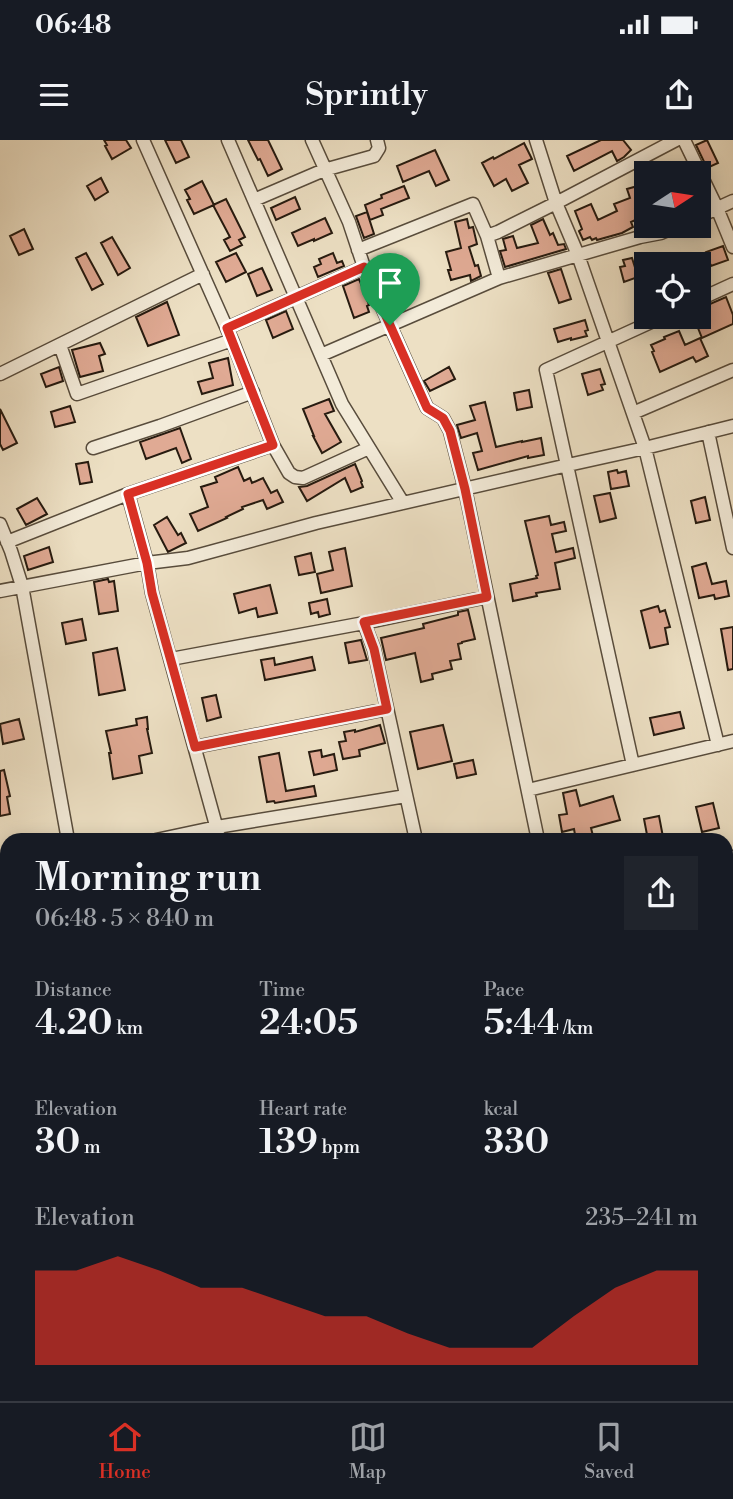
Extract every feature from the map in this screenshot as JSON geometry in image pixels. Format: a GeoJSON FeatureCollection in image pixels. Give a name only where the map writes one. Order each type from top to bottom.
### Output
{"type":"FeatureCollection","features":[{"type":"Feature","properties":{"kind":"street"},"geometry":{"type":"LineString","coordinates":[[143,140],[230,334],[273,445],[289,473],[303,478],[369,448]]}},
{"type":"Feature","properties":{"kind":"street"},"geometry":{"type":"LineString","coordinates":[[228,140],[342,404],[403,503]]}},
{"type":"Feature","properties":{"kind":"street"},"geometry":{"type":"LineString","coordinates":[[312,140],[349,222],[364,267],[427,408],[443,418],[450,431],[465,489],[537,833]]}},
{"type":"Feature","properties":{"kind":"street"},"geometry":{"type":"LineString","coordinates":[[254,200],[324,170],[374,156],[379,148],[377,140]]}},
{"type":"Feature","properties":{"kind":"street"},"geometry":{"type":"LineString","coordinates":[[536,140],[556,203],[578,255],[645,448],[718,745]]}},
{"type":"Feature","properties":{"kind":"street"},"geometry":{"type":"LineString","coordinates":[[487,236],[676,140]]}},
{"type":"Feature","properties":{"kind":"street"},"geometry":{"type":"LineString","coordinates":[[684,140],[733,247]]}},
{"type":"Feature","properties":{"kind":"street"},"geometry":{"type":"LineString","coordinates":[[711,211],[733,201]]}},
{"type":"Feature","properties":{"kind":"street"},"geometry":{"type":"LineString","coordinates":[[358,250],[473,204],[487,236],[499,278]]}},
{"type":"Feature","properties":{"kind":"street"},"geometry":{"type":"LineString","coordinates":[[321,355],[499,278],[637,238]]}},
{"type":"Feature","properties":{"kind":"street"},"geometry":{"type":"LineString","coordinates":[[60,345],[77,394],[230,334],[296,298],[364,267]]}},
{"type":"Feature","properties":{"kind":"street"},"geometry":{"type":"LineString","coordinates":[[0,373],[203,274]]}},
{"type":"Feature","properties":{"kind":"street"},"geometry":{"type":"LineString","coordinates":[[711,294],[733,284]]}},
{"type":"Feature","properties":{"kind":"street"},"geometry":{"type":"LineString","coordinates":[[632,765],[546,370],[637,329]]}},
{"type":"Feature","properties":{"kind":"street"},"geometry":{"type":"LineString","coordinates":[[634,413],[733,370]]}},
{"type":"Feature","properties":{"kind":"street"},"geometry":{"type":"LineString","coordinates":[[93,448],[253,392]]}},
{"type":"Feature","properties":{"kind":"street"},"geometry":{"type":"LineString","coordinates":[[0,591],[147,563],[188,558],[316,523],[733,426]]}},
{"type":"Feature","properties":{"kind":"street"},"geometry":{"type":"LineString","coordinates":[[708,432],[733,548]]}},
{"type":"Feature","properties":{"kind":"street"},"geometry":{"type":"LineString","coordinates":[[6,549],[128,494],[273,445]]}},
{"type":"Feature","properties":{"kind":"street"},"geometry":{"type":"LineString","coordinates":[[128,494],[147,563],[152,593],[218,833]]}},
{"type":"Feature","properties":{"kind":"street"},"geometry":{"type":"LineString","coordinates":[[0,524],[6,549],[22,586],[67,833]]}},
{"type":"Feature","properties":{"kind":"street"},"geometry":{"type":"LineString","coordinates":[[171,659],[487,597]]}},
{"type":"Feature","properties":{"kind":"street"},"geometry":{"type":"LineString","coordinates":[[364,622],[374,649],[414,833]]}},
{"type":"Feature","properties":{"kind":"street"},"geometry":{"type":"LineString","coordinates":[[195,747],[387,709]]}},
{"type":"Feature","properties":{"kind":"street"},"geometry":{"type":"LineString","coordinates":[[528,790],[733,741]]}},
{"type":"Feature","properties":{"kind":"street"},"geometry":{"type":"LineString","coordinates":[[223,833],[406,796]]}},
{"type":"Feature","properties":{"kind":"building"},"geometry":{"type":"Polygon","coordinates":[[[104,140],[126,140],[131,148],[112,159],[104,140]]]}},
{"type":"Feature","properties":{"kind":"building"},"geometry":{"type":"Polygon","coordinates":[[[165,140],[181,140],[189,157],[176,163],[165,140]]]}},
{"type":"Feature","properties":{"kind":"building"},"geometry":{"type":"Polygon","coordinates":[[[248,140],[268,140],[282,169],[268,176],[248,140]]]}},
{"type":"Feature","properties":{"kind":"building"},"geometry":{"type":"Polygon","coordinates":[[[601,140],[623,140],[631,150],[617,161],[612,151],[574,171],[567,156],[601,140]]]}},
{"type":"Feature","properties":{"kind":"building"},"geometry":{"type":"Polygon","coordinates":[[[707,140],[718,163],[711,166],[711,161],[704,161],[696,145],[707,140]]]}},
{"type":"Feature","properties":{"kind":"building"},"geometry":{"type":"Polygon","coordinates":[[[524,143],[532,159],[519,165],[528,183],[512,191],[506,179],[494,186],[482,163],[524,143]]]}},
{"type":"Feature","properties":{"kind":"building"},"geometry":{"type":"Polygon","coordinates":[[[435,150],[449,180],[436,186],[429,171],[403,182],[397,166],[435,150]]]}},
{"type":"Feature","properties":{"kind":"building"},"geometry":{"type":"Polygon","coordinates":[[[101,178],[108,192],[95,200],[87,186],[101,178]]]}},
{"type":"Feature","properties":{"kind":"building"},"geometry":{"type":"Polygon","coordinates":[[[202,181],[214,205],[194,214],[185,190],[202,181]]]}},
{"type":"Feature","properties":{"kind":"building"},"geometry":{"type":"Polygon","coordinates":[[[404,186],[409,198],[381,209],[383,215],[370,220],[365,205],[404,186]]]}},
{"type":"Feature","properties":{"kind":"building"},"geometry":{"type":"Polygon","coordinates":[[[634,187],[634,221],[631,222],[633,227],[597,240],[590,237],[583,240],[575,211],[591,204],[598,220],[617,211],[614,204],[630,198],[627,189],[634,187]]]}},
{"type":"Feature","properties":{"kind":"building"},"geometry":{"type":"Polygon","coordinates":[[[295,197],[300,209],[276,220],[271,208],[295,197]]]}},
{"type":"Feature","properties":{"kind":"building"},"geometry":{"type":"Polygon","coordinates":[[[226,199],[245,237],[239,240],[242,245],[230,251],[224,240],[230,237],[213,205],[226,199]]]}},
{"type":"Feature","properties":{"kind":"building"},"geometry":{"type":"Polygon","coordinates":[[[367,212],[374,234],[364,238],[356,216],[367,212]]]}},
{"type":"Feature","properties":{"kind":"building"},"geometry":{"type":"Polygon","coordinates":[[[325,218],[332,233],[298,246],[292,233],[325,218]]]}},
{"type":"Feature","properties":{"kind":"building"},"geometry":{"type":"Polygon","coordinates":[[[467,219],[469,228],[473,227],[477,244],[469,247],[481,276],[471,281],[470,275],[451,280],[446,252],[461,248],[455,222],[467,219]]]}},
{"type":"Feature","properties":{"kind":"building"},"geometry":{"type":"Polygon","coordinates":[[[543,219],[550,235],[553,233],[558,245],[564,244],[566,249],[505,267],[500,251],[506,250],[503,239],[513,236],[517,248],[538,243],[531,225],[543,219]]]}},
{"type":"Feature","properties":{"kind":"building"},"geometry":{"type":"Polygon","coordinates":[[[24,229],[33,249],[19,255],[10,236],[24,229]]]}},
{"type":"Feature","properties":{"kind":"building"},"geometry":{"type":"Polygon","coordinates":[[[112,237],[130,268],[118,275],[101,243],[112,237]]]}},
{"type":"Feature","properties":{"kind":"building"},"geometry":{"type":"Polygon","coordinates":[[[723,246],[728,260],[711,266],[711,252],[706,252],[723,246]]]}},
{"type":"Feature","properties":{"kind":"building"},"geometry":{"type":"Polygon","coordinates":[[[86,253],[103,284],[92,290],[76,258],[86,253]]]}},
{"type":"Feature","properties":{"kind":"building"},"geometry":{"type":"Polygon","coordinates":[[[236,253],[246,272],[226,282],[216,262],[236,253]]]}},
{"type":"Feature","properties":{"kind":"building"},"geometry":{"type":"Polygon","coordinates":[[[333,253],[337,263],[342,261],[344,266],[318,277],[314,267],[321,264],[319,259],[333,253]]]}},
{"type":"Feature","properties":{"kind":"building"},"geometry":{"type":"Polygon","coordinates":[[[632,258],[634,264],[634,278],[624,282],[620,267],[625,266],[623,260],[632,258]]]}},
{"type":"Feature","properties":{"kind":"building"},"geometry":{"type":"Polygon","coordinates":[[[262,268],[272,290],[257,296],[248,274],[262,268]]]}},
{"type":"Feature","properties":{"kind":"building"},"geometry":{"type":"Polygon","coordinates":[[[561,269],[571,299],[559,303],[548,273],[561,269]]]}},
{"type":"Feature","properties":{"kind":"building"},"geometry":{"type":"Polygon","coordinates":[[[359,279],[369,312],[354,318],[343,286],[359,279]]]}},
{"type":"Feature","properties":{"kind":"building"},"geometry":{"type":"Polygon","coordinates":[[[726,297],[733,315],[733,324],[702,338],[698,329],[711,329],[711,304],[726,297]]]}},
{"type":"Feature","properties":{"kind":"building"},"geometry":{"type":"Polygon","coordinates":[[[167,302],[179,335],[148,346],[136,317],[167,302]]]}},
{"type":"Feature","properties":{"kind":"building"},"geometry":{"type":"Polygon","coordinates":[[[286,311],[293,329],[273,338],[266,320],[286,311]]]}},
{"type":"Feature","properties":{"kind":"building"},"geometry":{"type":"Polygon","coordinates":[[[585,320],[587,336],[558,342],[554,329],[585,320]]]}},
{"type":"Feature","properties":{"kind":"building"},"geometry":{"type":"Polygon","coordinates":[[[679,331],[685,345],[700,338],[708,356],[696,362],[693,357],[660,372],[651,345],[679,331]]]}},
{"type":"Feature","properties":{"kind":"building"},"geometry":{"type":"Polygon","coordinates":[[[100,343],[105,354],[99,356],[103,371],[80,377],[72,350],[100,343]]]}},
{"type":"Feature","properties":{"kind":"building"},"geometry":{"type":"Polygon","coordinates":[[[228,358],[233,385],[202,394],[198,382],[213,378],[209,363],[228,358]]]}},
{"type":"Feature","properties":{"kind":"building"},"geometry":{"type":"Polygon","coordinates":[[[59,367],[63,381],[46,387],[41,374],[59,367]]]}},
{"type":"Feature","properties":{"kind":"building"},"geometry":{"type":"Polygon","coordinates":[[[449,367],[455,379],[430,391],[424,381],[449,367]]]}},
{"type":"Feature","properties":{"kind":"building"},"geometry":{"type":"Polygon","coordinates":[[[600,369],[605,384],[601,385],[603,390],[588,395],[582,374],[600,369]]]}},
{"type":"Feature","properties":{"kind":"building"},"geometry":{"type":"Polygon","coordinates":[[[529,390],[532,407],[517,410],[514,393],[529,390]]]}},
{"type":"Feature","properties":{"kind":"building"},"geometry":{"type":"Polygon","coordinates":[[[329,399],[334,411],[325,414],[341,442],[322,453],[303,409],[329,399]]]}},
{"type":"Feature","properties":{"kind":"building"},"geometry":{"type":"Polygon","coordinates":[[[485,402],[496,447],[541,438],[544,455],[528,456],[478,470],[473,453],[482,451],[477,433],[461,438],[457,425],[475,420],[470,406],[485,402]]]}},
{"type":"Feature","properties":{"kind":"building"},"geometry":{"type":"Polygon","coordinates":[[[70,406],[75,422],[55,427],[51,412],[70,406]]]}},
{"type":"Feature","properties":{"kind":"building"},"geometry":{"type":"Polygon","coordinates":[[[0,409],[17,443],[3,450],[0,444],[0,409]]]}},
{"type":"Feature","properties":{"kind":"building"},"geometry":{"type":"Polygon","coordinates":[[[180,428],[191,459],[182,463],[176,448],[146,459],[140,442],[180,428]]]}},
{"type":"Feature","properties":{"kind":"building"},"geometry":{"type":"Polygon","coordinates":[[[88,462],[92,482],[80,484],[76,464],[88,462]]]}},
{"type":"Feature","properties":{"kind":"building"},"geometry":{"type":"Polygon","coordinates":[[[355,464],[363,487],[351,492],[345,478],[307,501],[299,487],[307,486],[355,464]]]}},
{"type":"Feature","properties":{"kind":"building"},"geometry":{"type":"Polygon","coordinates":[[[238,467],[244,481],[250,478],[252,483],[263,478],[271,493],[277,490],[283,502],[267,509],[263,500],[242,507],[243,509],[227,518],[198,531],[190,514],[208,507],[201,487],[217,482],[215,477],[238,467]]]}},
{"type":"Feature","properties":{"kind":"building"},"geometry":{"type":"Polygon","coordinates":[[[617,470],[618,473],[626,471],[629,486],[611,489],[608,472],[617,470]]]}},
{"type":"Feature","properties":{"kind":"building"},"geometry":{"type":"Polygon","coordinates":[[[610,493],[616,518],[600,522],[594,496],[610,493]]]}},
{"type":"Feature","properties":{"kind":"building"},"geometry":{"type":"Polygon","coordinates":[[[705,497],[710,520],[696,523],[691,501],[705,497]]]}},
{"type":"Feature","properties":{"kind":"building"},"geometry":{"type":"Polygon","coordinates":[[[37,498],[47,514],[26,525],[17,509],[37,498]]]}},
{"type":"Feature","properties":{"kind":"building"},"geometry":{"type":"Polygon","coordinates":[[[549,516],[551,525],[564,522],[566,531],[552,534],[556,552],[573,548],[575,558],[555,563],[560,589],[513,601],[510,584],[537,578],[538,575],[525,521],[549,516]]]}},
{"type":"Feature","properties":{"kind":"building"},"geometry":{"type":"Polygon","coordinates":[[[167,517],[186,543],[168,552],[154,525],[167,517]]]}},
{"type":"Feature","properties":{"kind":"building"},"geometry":{"type":"Polygon","coordinates":[[[49,547],[53,562],[28,570],[24,556],[49,547]]]}},
{"type":"Feature","properties":{"kind":"building"},"geometry":{"type":"Polygon","coordinates":[[[345,548],[352,586],[321,593],[317,574],[333,570],[329,552],[345,548]]]}},
{"type":"Feature","properties":{"kind":"building"},"geometry":{"type":"Polygon","coordinates":[[[311,553],[315,572],[299,575],[295,557],[311,553]]]}},
{"type":"Feature","properties":{"kind":"building"},"geometry":{"type":"Polygon","coordinates":[[[706,563],[712,584],[726,581],[729,596],[699,598],[692,567],[706,563]]]}},
{"type":"Feature","properties":{"kind":"building"},"geometry":{"type":"Polygon","coordinates":[[[108,579],[109,582],[114,581],[118,611],[99,614],[94,582],[108,579]]]}},
{"type":"Feature","properties":{"kind":"building"},"geometry":{"type":"Polygon","coordinates":[[[270,585],[277,613],[258,617],[256,608],[239,613],[234,594],[270,585]]]}},
{"type":"Feature","properties":{"kind":"building"},"geometry":{"type":"Polygon","coordinates":[[[327,599],[330,614],[319,617],[318,612],[311,614],[309,603],[327,599]]]}},
{"type":"Feature","properties":{"kind":"building"},"geometry":{"type":"Polygon","coordinates":[[[658,606],[660,612],[665,610],[670,627],[665,628],[668,644],[650,648],[641,611],[658,606]]]}},
{"type":"Feature","properties":{"kind":"building"},"geometry":{"type":"Polygon","coordinates":[[[468,610],[475,639],[458,644],[461,659],[450,661],[452,669],[432,674],[433,679],[421,682],[415,653],[386,660],[381,638],[424,628],[423,624],[468,610]]]}},
{"type":"Feature","properties":{"kind":"building"},"geometry":{"type":"Polygon","coordinates":[[[82,619],[86,640],[66,644],[62,623],[82,619]]]}},
{"type":"Feature","properties":{"kind":"building"},"geometry":{"type":"Polygon","coordinates":[[[733,627],[733,669],[728,670],[721,629],[733,627]]]}},
{"type":"Feature","properties":{"kind":"building"},"geometry":{"type":"Polygon","coordinates":[[[361,640],[367,660],[349,663],[345,643],[361,640]]]}},
{"type":"Feature","properties":{"kind":"building"},"geometry":{"type":"Polygon","coordinates":[[[117,648],[125,690],[99,695],[93,653],[117,648]]]}},
{"type":"Feature","properties":{"kind":"building"},"geometry":{"type":"Polygon","coordinates":[[[312,657],[315,670],[265,680],[261,660],[274,658],[275,665],[312,657]]]}},
{"type":"Feature","properties":{"kind":"building"},"geometry":{"type":"Polygon","coordinates":[[[216,695],[221,717],[207,721],[202,698],[216,695]]]}},
{"type":"Feature","properties":{"kind":"building"},"geometry":{"type":"Polygon","coordinates":[[[680,712],[684,728],[654,735],[650,718],[680,712]]]}},
{"type":"Feature","properties":{"kind":"building"},"geometry":{"type":"Polygon","coordinates":[[[147,717],[152,753],[139,756],[142,773],[113,779],[106,731],[137,725],[136,719],[147,717]]]}},
{"type":"Feature","properties":{"kind":"building"},"geometry":{"type":"Polygon","coordinates":[[[19,719],[24,739],[3,744],[0,724],[19,719]]]}},
{"type":"Feature","properties":{"kind":"building"},"geometry":{"type":"Polygon","coordinates":[[[380,725],[385,743],[359,750],[360,756],[343,759],[339,742],[346,741],[344,732],[380,725]]]}},
{"type":"Feature","properties":{"kind":"building"},"geometry":{"type":"Polygon","coordinates":[[[443,725],[452,761],[418,769],[410,732],[443,725]]]}},
{"type":"Feature","properties":{"kind":"building"},"geometry":{"type":"Polygon","coordinates":[[[321,750],[322,757],[334,754],[337,770],[314,775],[309,752],[321,750]]]}},
{"type":"Feature","properties":{"kind":"building"},"geometry":{"type":"Polygon","coordinates":[[[279,753],[286,791],[314,786],[316,796],[267,802],[259,757],[279,753]]]}},
{"type":"Feature","properties":{"kind":"building"},"geometry":{"type":"Polygon","coordinates":[[[473,760],[476,774],[457,778],[454,764],[473,760]]]}},
{"type":"Feature","properties":{"kind":"building"},"geometry":{"type":"Polygon","coordinates":[[[4,770],[10,796],[7,797],[10,814],[0,816],[0,771],[4,770]]]}},
{"type":"Feature","properties":{"kind":"building"},"geometry":{"type":"Polygon","coordinates":[[[576,790],[580,806],[613,796],[620,820],[591,828],[592,833],[575,833],[574,829],[562,832],[559,815],[567,814],[563,793],[576,790]]]}},
{"type":"Feature","properties":{"kind":"building"},"geometry":{"type":"Polygon","coordinates":[[[713,803],[719,828],[702,832],[696,807],[713,803]]]}},
{"type":"Feature","properties":{"kind":"building"},"geometry":{"type":"Polygon","coordinates":[[[659,816],[662,833],[647,833],[644,819],[659,816]]]}},
{"type":"Feature","properties":{"kind":"route"},"geometry":{"type":"LineString","coordinates":[[364,267],[390,325],[427,408],[443,418],[450,431],[487,597],[364,622],[374,649],[387,709],[195,747],[152,593],[147,563],[128,494],[273,445],[227,328],[364,267]]}}]}
